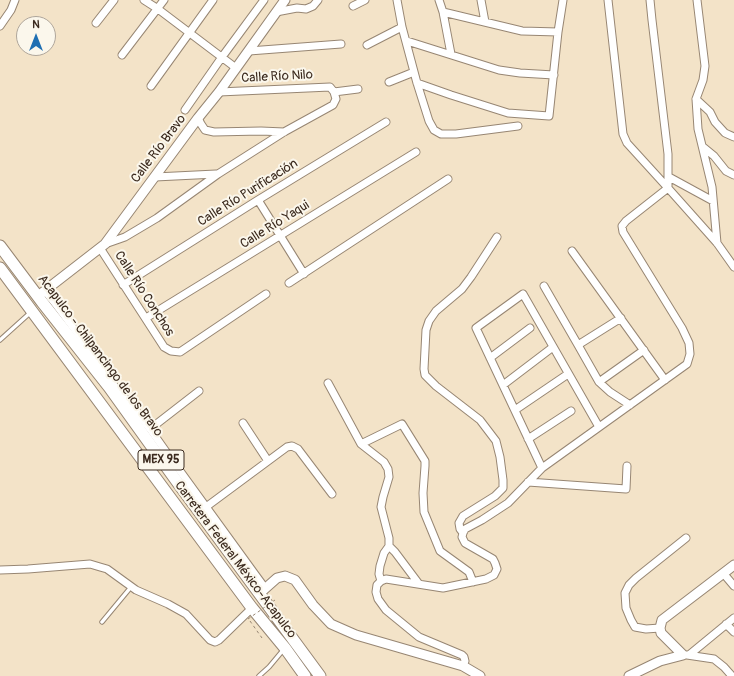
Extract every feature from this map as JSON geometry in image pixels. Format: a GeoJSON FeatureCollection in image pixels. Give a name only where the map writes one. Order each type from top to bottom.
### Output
{"type":"FeatureCollection","features":[{"type":"Feature","properties":{"kind":"main road","name":"Acapulco - Chilpancingo de los Bravo"},"geometry":{"type":"LineString","coordinates":[[0,246],[41,294],[178,483],[262,591],[320,676]]}},
{"type":"Feature","properties":{"kind":"main road","name":"Carretera Federal México-Acapulco"},"geometry":{"type":"LineString","coordinates":[[0,268],[252,608],[305,676]]}},
{"type":"Feature","properties":{"kind":"street"},"geometry":{"type":"LineString","coordinates":[[0,26],[11,10],[15,0]]}},
{"type":"Feature","properties":{"kind":"street"},"geometry":{"type":"LineString","coordinates":[[96,23],[114,0]]}},
{"type":"Feature","properties":{"kind":"street"},"geometry":{"type":"LineString","coordinates":[[144,0],[236,68]]}},
{"type":"Feature","properties":{"kind":"street"},"geometry":{"type":"LineString","coordinates":[[122,54],[164,0]]}},
{"type":"Feature","properties":{"kind":"street"},"geometry":{"type":"LineString","coordinates":[[151,86],[213,0]]}},
{"type":"Feature","properties":{"kind":"street","name":"Calle Río Bravo"},"geometry":{"type":"LineString","coordinates":[[185,110],[264,0]]}},
{"type":"Feature","properties":{"kind":"street","name":"Calle Río Bravo"},"geometry":{"type":"LineString","coordinates":[[41,294],[102,246],[219,92],[285,0]]}},
{"type":"Feature","properties":{"kind":"street"},"geometry":{"type":"LineString","coordinates":[[276,12],[297,8],[306,9],[318,0]]}},
{"type":"Feature","properties":{"kind":"street"},"geometry":{"type":"LineString","coordinates":[[353,6],[365,0]]}},
{"type":"Feature","properties":{"kind":"street"},"geometry":{"type":"LineString","coordinates":[[397,0],[402,27],[407,41],[417,83],[429,121],[434,130],[441,134],[456,134],[518,126]]}},
{"type":"Feature","properties":{"kind":"street"},"geometry":{"type":"LineString","coordinates":[[439,0],[443,12],[451,54]]}},
{"type":"Feature","properties":{"kind":"street"},"geometry":{"type":"LineString","coordinates":[[481,0],[484,22]]}},
{"type":"Feature","properties":{"kind":"street"},"geometry":{"type":"LineString","coordinates":[[417,83],[451,96],[508,113],[549,116],[563,0]]}},
{"type":"Feature","properties":{"kind":"street"},"geometry":{"type":"LineString","coordinates":[[608,0],[623,134],[627,143],[717,243],[734,267]]}},
{"type":"Feature","properties":{"kind":"street"},"geometry":{"type":"LineString","coordinates":[[462,533],[508,503],[542,468],[687,364],[690,354],[689,343],[682,328],[623,232],[622,226],[626,221],[668,188],[668,154],[650,0]]}},
{"type":"Feature","properties":{"kind":"street"},"geometry":{"type":"LineString","coordinates":[[697,0],[705,66],[703,80],[696,99],[698,128],[712,187],[717,243]]}},
{"type":"Feature","properties":{"kind":"street"},"geometry":{"type":"LineString","coordinates":[[443,12],[522,32],[558,32]]}},
{"type":"Feature","properties":{"kind":"street"},"geometry":{"type":"LineString","coordinates":[[367,45],[402,27]]}},
{"type":"Feature","properties":{"kind":"street"},"geometry":{"type":"LineString","coordinates":[[407,41],[499,70],[554,75]]}},
{"type":"Feature","properties":{"kind":"street"},"geometry":{"type":"LineString","coordinates":[[249,51],[341,44]]}},
{"type":"Feature","properties":{"kind":"street"},"geometry":{"type":"LineString","coordinates":[[389,82],[414,72]]}},
{"type":"Feature","properties":{"kind":"street","name":"Calle Río Nilo"},"geometry":{"type":"LineString","coordinates":[[219,92],[330,87],[334,92]]}},
{"type":"Feature","properties":{"kind":"street"},"geometry":{"type":"LineString","coordinates":[[102,246],[125,237],[157,218],[218,174],[284,132],[333,105],[336,99],[334,92],[358,89]]}},
{"type":"Feature","properties":{"kind":"street"},"geometry":{"type":"LineString","coordinates":[[696,99],[710,112],[715,122],[725,133],[734,137]]}},
{"type":"Feature","properties":{"kind":"street"},"geometry":{"type":"LineString","coordinates":[[198,118],[200,124],[205,130],[214,132],[284,132]]}},
{"type":"Feature","properties":{"kind":"street","name":"Calle Río Purificación"},"geometry":{"type":"LineString","coordinates":[[124,285],[258,200],[386,122]]}},
{"type":"Feature","properties":{"kind":"street"},"geometry":{"type":"LineString","coordinates":[[703,148],[714,156],[726,171],[734,175]]}},
{"type":"Feature","properties":{"kind":"street","name":"Calle Río Yaqui"},"geometry":{"type":"LineString","coordinates":[[146,318],[416,152]]}},
{"type":"Feature","properties":{"kind":"street"},"geometry":{"type":"LineString","coordinates":[[155,177],[218,174]]}},
{"type":"Feature","properties":{"kind":"street"},"geometry":{"type":"LineString","coordinates":[[669,177],[714,201]]}},
{"type":"Feature","properties":{"kind":"street"},"geometry":{"type":"LineString","coordinates":[[289,283],[448,179]]}},
{"type":"Feature","properties":{"kind":"street"},"geometry":{"type":"LineString","coordinates":[[258,200],[304,274]]}},
{"type":"Feature","properties":{"kind":"street"},"geometry":{"type":"LineString","coordinates":[[463,666],[465,661],[462,655],[418,637],[386,610],[378,599],[376,592],[377,585],[386,579],[443,588],[486,579],[494,575],[497,569],[493,559],[465,543],[459,523],[463,516],[495,496],[503,488],[500,457],[496,441],[480,420],[436,386],[426,376],[424,369],[426,330],[429,321],[436,311],[462,289],[496,237]]}},
{"type":"Feature","properties":{"kind":"street","name":"Calle Río Conchos"},"geometry":{"type":"LineString","coordinates":[[102,246],[124,285],[164,347],[171,351],[180,352],[266,294]]}},
{"type":"Feature","properties":{"kind":"street"},"geometry":{"type":"LineString","coordinates":[[572,251],[665,380]]}},
{"type":"Feature","properties":{"kind":"street"},"geometry":{"type":"LineString","coordinates":[[544,286],[598,382],[630,405]]}},
{"type":"Feature","properties":{"kind":"street"},"geometry":{"type":"LineString","coordinates":[[41,294],[54,302],[98,361],[112,383],[150,429],[206,507],[262,591],[277,578],[285,576],[295,580],[313,605],[331,624],[356,635],[463,666],[480,676]]}},
{"type":"Feature","properties":{"kind":"street"},"geometry":{"type":"LineString","coordinates":[[542,468],[476,328],[523,294],[599,427]]}},
{"type":"Feature","properties":{"kind":"street"},"geometry":{"type":"LineString","coordinates":[[578,345],[621,318]]}},
{"type":"Feature","properties":{"kind":"street"},"geometry":{"type":"LineString","coordinates":[[490,358],[530,328]]}},
{"type":"Feature","properties":{"kind":"street"},"geometry":{"type":"LineString","coordinates":[[502,385],[553,347]]}},
{"type":"Feature","properties":{"kind":"street"},"geometry":{"type":"LineString","coordinates":[[598,382],[644,350]]}},
{"type":"Feature","properties":{"kind":"street"},"geometry":{"type":"LineString","coordinates":[[515,410],[568,374]]}},
{"type":"Feature","properties":{"kind":"street"},"geometry":{"type":"LineString","coordinates":[[328,383],[361,444],[384,462],[388,469],[389,477],[381,507],[389,538],[389,546],[384,553],[378,574],[381,581]]}},
{"type":"Feature","properties":{"kind":"street"},"geometry":{"type":"LineString","coordinates":[[150,429],[199,391]]}},
{"type":"Feature","properties":{"kind":"street"},"geometry":{"type":"LineString","coordinates":[[528,439],[571,411]]}},
{"type":"Feature","properties":{"kind":"street"},"geometry":{"type":"LineString","coordinates":[[243,423],[268,460]]}},
{"type":"Feature","properties":{"kind":"street"},"geometry":{"type":"LineString","coordinates":[[361,444],[402,424],[425,461],[423,493],[424,512],[440,551],[468,572],[473,582]]}},
{"type":"Feature","properties":{"kind":"street"},"geometry":{"type":"LineString","coordinates":[[206,507],[268,460],[287,447],[292,446],[298,449],[332,494]]}},
{"type":"Feature","properties":{"kind":"street"},"geometry":{"type":"LineString","coordinates":[[528,482],[626,489],[627,466]]}},
{"type":"Feature","properties":{"kind":"street"},"geometry":{"type":"LineString","coordinates":[[660,628],[646,630],[635,627],[630,620],[626,608],[625,593],[629,585],[636,578],[686,538]]}},
{"type":"Feature","properties":{"kind":"street"},"geometry":{"type":"LineString","coordinates":[[389,546],[419,584]]}},
{"type":"Feature","properties":{"kind":"street"},"geometry":{"type":"LineString","coordinates":[[0,570],[90,564],[107,569],[131,587],[186,614],[210,640],[215,642],[220,640],[252,608]]}},
{"type":"Feature","properties":{"kind":"street"},"geometry":{"type":"LineString","coordinates":[[686,655],[661,633],[660,628],[662,620],[734,565]]}},
{"type":"Feature","properties":{"kind":"street"},"geometry":{"type":"LineString","coordinates":[[723,573],[734,586]]}},
{"type":"Feature","properties":{"kind":"street"},"geometry":{"type":"LineString","coordinates":[[686,655],[734,618]]}},
{"type":"Feature","properties":{"kind":"street"},"geometry":{"type":"LineString","coordinates":[[726,624],[734,632]]}},
{"type":"Feature","properties":{"kind":"street"},"geometry":{"type":"LineString","coordinates":[[629,676],[660,661],[686,655],[714,660],[724,667],[732,676]]}},
{"type":"Feature","properties":{"kind":"lane"},"geometry":{"type":"LineString","coordinates":[[0,340],[32,311]]}},
{"type":"Feature","properties":{"kind":"lane"},"geometry":{"type":"LineString","coordinates":[[102,622],[131,587]]}},
{"type":"Feature","properties":{"kind":"lane"},"geometry":{"type":"LineString","coordinates":[[259,676],[270,667],[284,648]]}},
{"type":"Feature","properties":{"kind":"path"},"geometry":{"type":"LineString","coordinates":[[262,638],[248,619],[275,600]]}}]}
